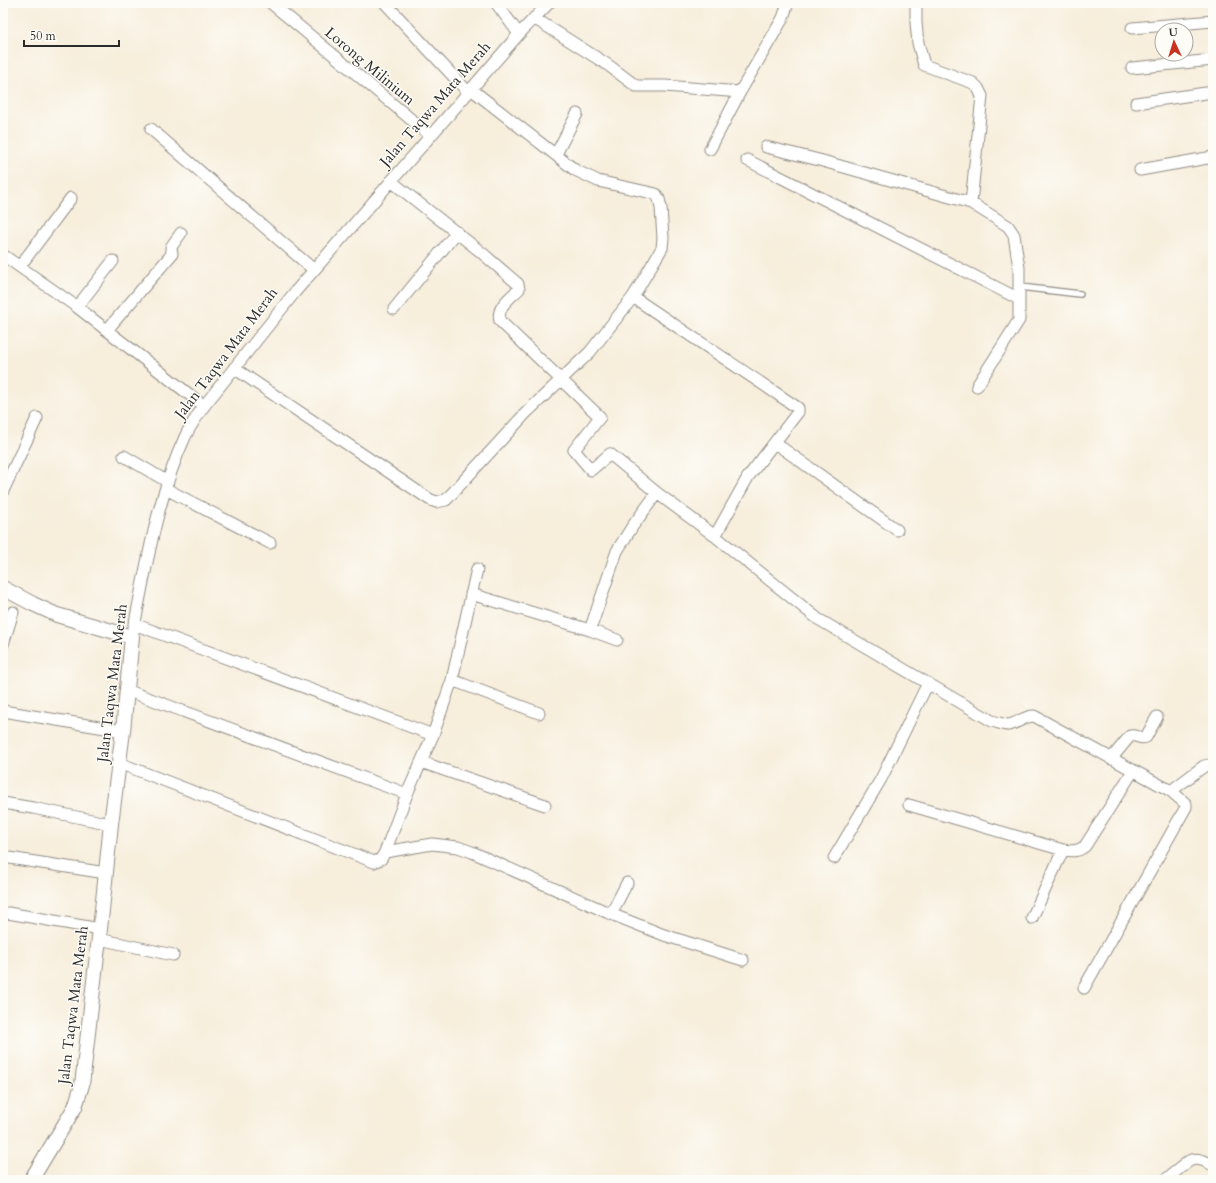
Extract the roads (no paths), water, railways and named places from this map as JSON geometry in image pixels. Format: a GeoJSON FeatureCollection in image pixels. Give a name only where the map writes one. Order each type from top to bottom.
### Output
{"type":"FeatureCollection","features":[{"type":"Feature","properties":{"kind":"street","name":"Lorong Milinium"},"geometry":{"type":"LineString","coordinates":[[271,3],[431,136]]}},
{"type":"Feature","properties":{"kind":"street"},"geometry":{"type":"LineString","coordinates":[[234,368],[429,499],[436,502],[446,500],[525,414],[590,352],[633,297],[662,248],[663,238],[661,208],[658,196],[656,194],[598,181],[575,170],[556,154],[470,91],[385,3]]}},
{"type":"Feature","properties":{"kind":"street"},"geometry":{"type":"LineString","coordinates":[[496,3],[519,34]]}},
{"type":"Feature","properties":{"kind":"street","name":"Jalan Taqwa Mata Merah"},"geometry":{"type":"LineString","coordinates":[[31,1180],[75,1107],[82,1085],[100,934],[111,824],[123,731],[133,630],[148,555],[167,485],[185,436],[204,406],[314,270],[519,34],[549,3]]}},
{"type":"Feature","properties":{"kind":"street"},"geometry":{"type":"LineString","coordinates":[[710,149],[740,92],[783,18],[788,3]]}},
{"type":"Feature","properties":{"kind":"street"},"geometry":{"type":"LineString","coordinates":[[916,3],[918,43],[924,65],[973,83],[978,88],[982,96],[971,203]]}},
{"type":"Feature","properties":{"kind":"street"},"geometry":{"type":"LineString","coordinates":[[534,18],[608,65],[636,86],[665,86],[740,92]]}},
{"type":"Feature","properties":{"kind":"street"},"geometry":{"type":"LineString","coordinates":[[1132,28],[1213,21]]}},
{"type":"Feature","properties":{"kind":"street"},"geometry":{"type":"LineString","coordinates":[[1132,68],[1213,60]]}},
{"type":"Feature","properties":{"kind":"street"},"geometry":{"type":"LineString","coordinates":[[1136,103],[1213,92]]}},
{"type":"Feature","properties":{"kind":"street"},"geometry":{"type":"LineString","coordinates":[[556,154],[577,114]]}},
{"type":"Feature","properties":{"kind":"street"},"geometry":{"type":"LineString","coordinates":[[151,129],[314,270]]}},
{"type":"Feature","properties":{"kind":"street"},"geometry":{"type":"LineString","coordinates":[[766,147],[819,160],[971,203],[996,217],[1008,226],[1014,235],[1020,268],[1019,320],[1016,327],[977,386]]}},
{"type":"Feature","properties":{"kind":"street"},"geometry":{"type":"LineString","coordinates":[[1140,170],[1213,157]]}},
{"type":"Feature","properties":{"kind":"street"},"geometry":{"type":"LineString","coordinates":[[747,160],[1020,299]]}},
{"type":"Feature","properties":{"kind":"street"},"geometry":{"type":"LineString","coordinates":[[391,181],[457,232],[518,284],[518,289],[501,307],[499,314],[500,321],[600,417],[574,450],[591,470],[610,454],[657,493],[715,536],[818,619],[992,721],[1004,725],[1010,725],[1034,716],[1171,791],[1186,804],[1186,807],[1084,988]]}},
{"type":"Feature","properties":{"kind":"street"},"geometry":{"type":"LineString","coordinates":[[20,266],[71,198]]}},
{"type":"Feature","properties":{"kind":"street"},"geometry":{"type":"LineString","coordinates":[[394,310],[457,232]]}},
{"type":"Feature","properties":{"kind":"street"},"geometry":{"type":"LineString","coordinates":[[107,330],[172,254],[171,248],[181,233]]}},
{"type":"Feature","properties":{"kind":"street"},"geometry":{"type":"LineString","coordinates":[[3,255],[78,306],[204,406]]}},
{"type":"Feature","properties":{"kind":"street"},"geometry":{"type":"LineString","coordinates":[[78,306],[113,261]]}},
{"type":"Feature","properties":{"kind":"street"},"geometry":{"type":"LineString","coordinates":[[633,297],[797,407],[798,412],[748,477],[715,536]]}},
{"type":"Feature","properties":{"kind":"street"},"geometry":{"type":"LineString","coordinates":[[3,491],[37,418]]}},
{"type":"Feature","properties":{"kind":"street"},"geometry":{"type":"LineString","coordinates":[[775,443],[897,530]]}},
{"type":"Feature","properties":{"kind":"street"},"geometry":{"type":"LineString","coordinates":[[124,456],[167,485],[270,543]]}},
{"type":"Feature","properties":{"kind":"street"},"geometry":{"type":"LineString","coordinates":[[590,630],[617,551],[632,527],[657,493]]}},
{"type":"Feature","properties":{"kind":"street"},"geometry":{"type":"LineString","coordinates":[[119,763],[374,862],[381,860],[407,794],[433,735],[452,680],[477,569]]}},
{"type":"Feature","properties":{"kind":"street"},"geometry":{"type":"LineString","coordinates":[[3,588],[57,615],[133,630],[433,735]]}},
{"type":"Feature","properties":{"kind":"street"},"geometry":{"type":"LineString","coordinates":[[471,594],[590,630],[617,640]]}},
{"type":"Feature","properties":{"kind":"street"},"geometry":{"type":"LineString","coordinates":[[3,644],[13,612]]}},
{"type":"Feature","properties":{"kind":"street"},"geometry":{"type":"LineString","coordinates":[[452,680],[539,713]]}},
{"type":"Feature","properties":{"kind":"street"},"geometry":{"type":"LineString","coordinates":[[834,858],[881,779],[926,682]]}},
{"type":"Feature","properties":{"kind":"street"},"geometry":{"type":"LineString","coordinates":[[126,690],[407,794]]}},
{"type":"Feature","properties":{"kind":"street"},"geometry":{"type":"LineString","coordinates":[[3,712],[123,731]]}},
{"type":"Feature","properties":{"kind":"street"},"geometry":{"type":"LineString","coordinates":[[1111,759],[1130,736],[1146,737],[1157,717]]}},
{"type":"Feature","properties":{"kind":"street"},"geometry":{"type":"LineString","coordinates":[[421,762],[545,805]]}},
{"type":"Feature","properties":{"kind":"street"},"geometry":{"type":"LineString","coordinates":[[1171,791],[1204,766],[1209,765],[1213,768]]}},
{"type":"Feature","properties":{"kind":"street"},"geometry":{"type":"LineString","coordinates":[[909,805],[1074,852],[1085,846],[1133,771]]}},
{"type":"Feature","properties":{"kind":"street"},"geometry":{"type":"LineString","coordinates":[[3,803],[111,824]]}},
{"type":"Feature","properties":{"kind":"street"},"geometry":{"type":"LineString","coordinates":[[385,852],[432,844],[458,847],[611,914],[664,935],[743,960]]}},
{"type":"Feature","properties":{"kind":"street"},"geometry":{"type":"LineString","coordinates":[[1032,918],[1063,850]]}},
{"type":"Feature","properties":{"kind":"street"},"geometry":{"type":"LineString","coordinates":[[3,858],[106,873]]}},
{"type":"Feature","properties":{"kind":"street"},"geometry":{"type":"LineString","coordinates":[[611,914],[627,883]]}},
{"type":"Feature","properties":{"kind":"street"},"geometry":{"type":"LineString","coordinates":[[8,913],[100,934],[173,955]]}},
{"type":"Feature","properties":{"kind":"street"},"geometry":{"type":"LineString","coordinates":[[1165,1180],[1193,1159],[1198,1159],[1213,1165]]}},
{"type":"Feature","properties":{"kind":"lane"},"geometry":{"type":"LineString","coordinates":[[1020,288],[1080,294]]}}]}
